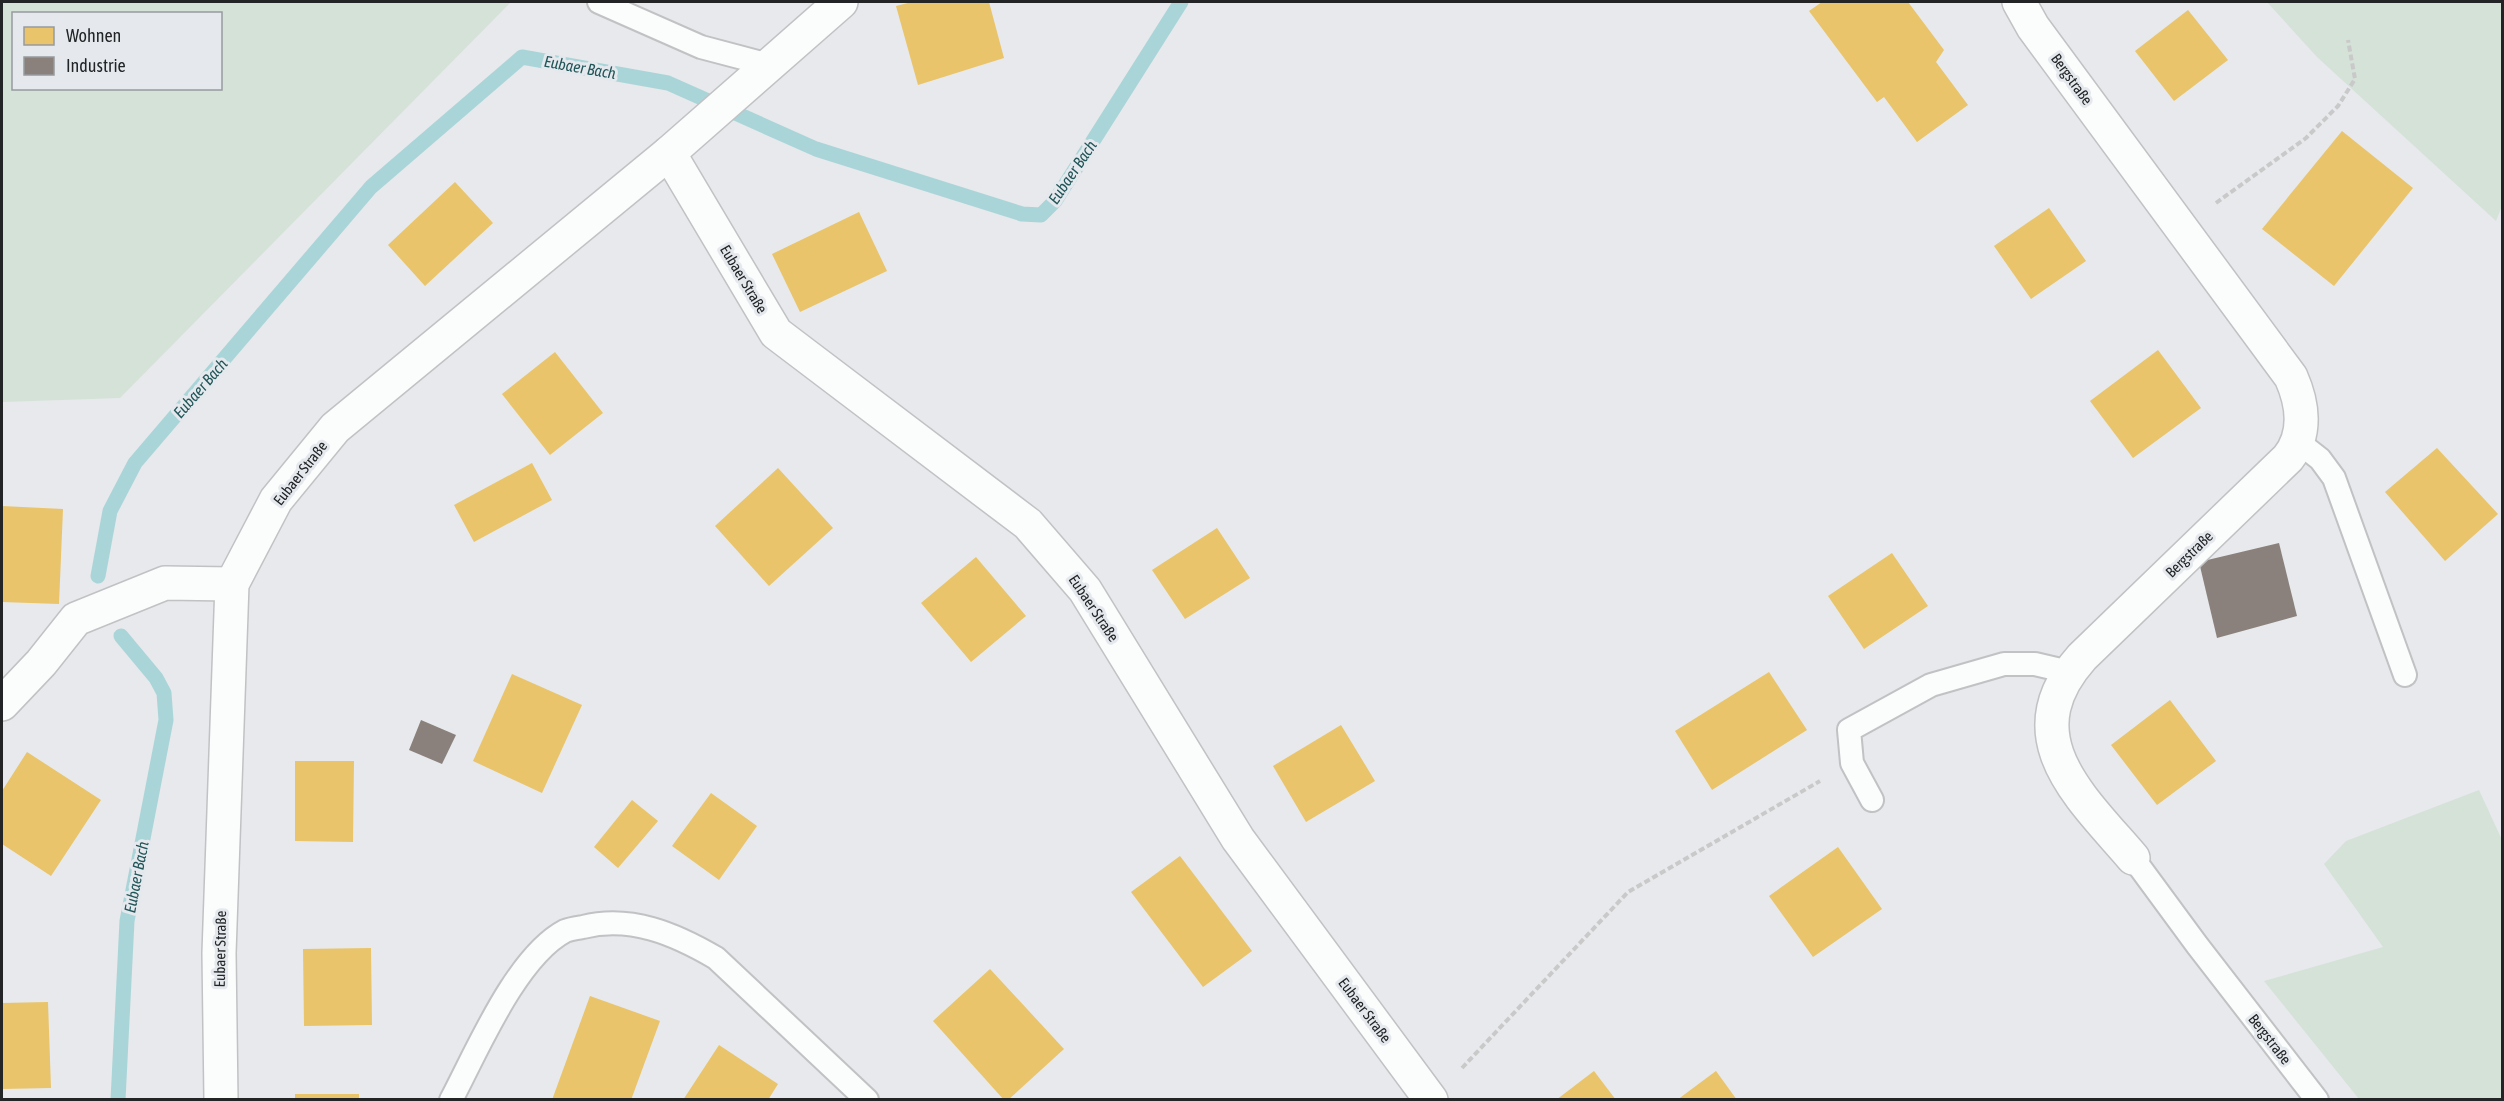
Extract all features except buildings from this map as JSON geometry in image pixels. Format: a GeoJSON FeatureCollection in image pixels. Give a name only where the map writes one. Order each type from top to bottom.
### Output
{"type":"FeatureCollection","features":[{"type":"Feature","properties":{"kind":"street","name":"Eubaer Straße"},"geometry":{"type":"LineString","coordinates":[[221,1100],[219,953],[232,584],[276,500],[335,428],[669,153],[841,2]]}},
{"type":"Feature","properties":{"kind":"street","name":"Bergstraße"},"geometry":{"type":"LineString","coordinates":[[2019,2],[2033,27],[2291,378],[2299,396],[2302,412],[2297,441],[2288,458],[2068,672],[2055,704],[2052,731],[2057,761],[2074,789],[2133,858]]}},
{"type":"Feature","properties":{"kind":"street","name":"Eubaer Straße"},"geometry":{"type":"LineString","coordinates":[[669,153],[776,333],[1028,524],[1085,590],[1238,839],[1431,1100]]}},
{"type":"Feature","properties":{"kind":"street"},"geometry":{"type":"LineString","coordinates":[[2,704],[41,663],[76,619],[165,583],[232,584]]}},
{"type":"Feature","properties":{"kind":"lane"},"geometry":{"type":"LineString","coordinates":[[599,2],[758,74]]}},
{"type":"Feature","properties":{"kind":"lane"},"geometry":{"type":"LineString","coordinates":[[2297,441],[2320,459],[2334,478],[2405,675]]}},
{"type":"Feature","properties":{"kind":"lane"},"geometry":{"type":"LineString","coordinates":[[1872,801],[1852,763],[1849,730],[1931,684],[2004,664],[2035,664],[2068,672]]}},
{"type":"Feature","properties":{"kind":"lane","name":"Bergstraße"},"geometry":{"type":"LineString","coordinates":[[2133,858],[2317,1100]]}},
{"type":"Feature","properties":{"kind":"lane"},"geometry":{"type":"LineString","coordinates":[[451,1100],[510,990],[528,964],[548,943],[566,931],[594,924],[620,923],[641,925],[665,932],[716,958],[867,1100]]}},
{"type":"Feature","properties":{"kind":"path"},"geometry":{"type":"LineString","coordinates":[[2182,228],[2306,138],[2338,106],[2355,79],[2348,40]]}},
{"type":"Feature","properties":{"kind":"path"},"geometry":{"type":"LineString","coordinates":[[1457,1074],[1628,892],[1852,763]]}},
{"type":"Feature","properties":{"kind":"shaded area"},"geometry":{"type":"Polygon","coordinates":[[[2,2],[511,2],[120,398],[2,402],[2,2]]]}},
{"type":"Feature","properties":{"kind":"shaded area"},"geometry":{"type":"Polygon","coordinates":[[[2267,2],[2502,2],[2502,206],[2496,221],[2317,57],[2267,2]]]}},
{"type":"Feature","properties":{"kind":"shaded area"},"geometry":{"type":"Polygon","coordinates":[[[2479,790],[2502,840],[2502,1099],[2359,1099],[2264,981],[2383,947],[2324,864],[2346,841],[2479,790]]]}},
{"type":"Feature","properties":{"kind":"waterway","name":"Eubaer Bach"},"geometry":{"type":"LineString","coordinates":[[98,576],[110,511],[135,463],[371,187],[522,57],[668,83],[816,149],[1022,214],[1041,215],[1055,201],[1181,2]]}},
{"type":"Feature","properties":{"kind":"waterway","name":"Eubaer Bach"},"geometry":{"type":"LineString","coordinates":[[118,1100],[127,921],[166,720],[164,693],[156,678],[121,636]]}}]}
